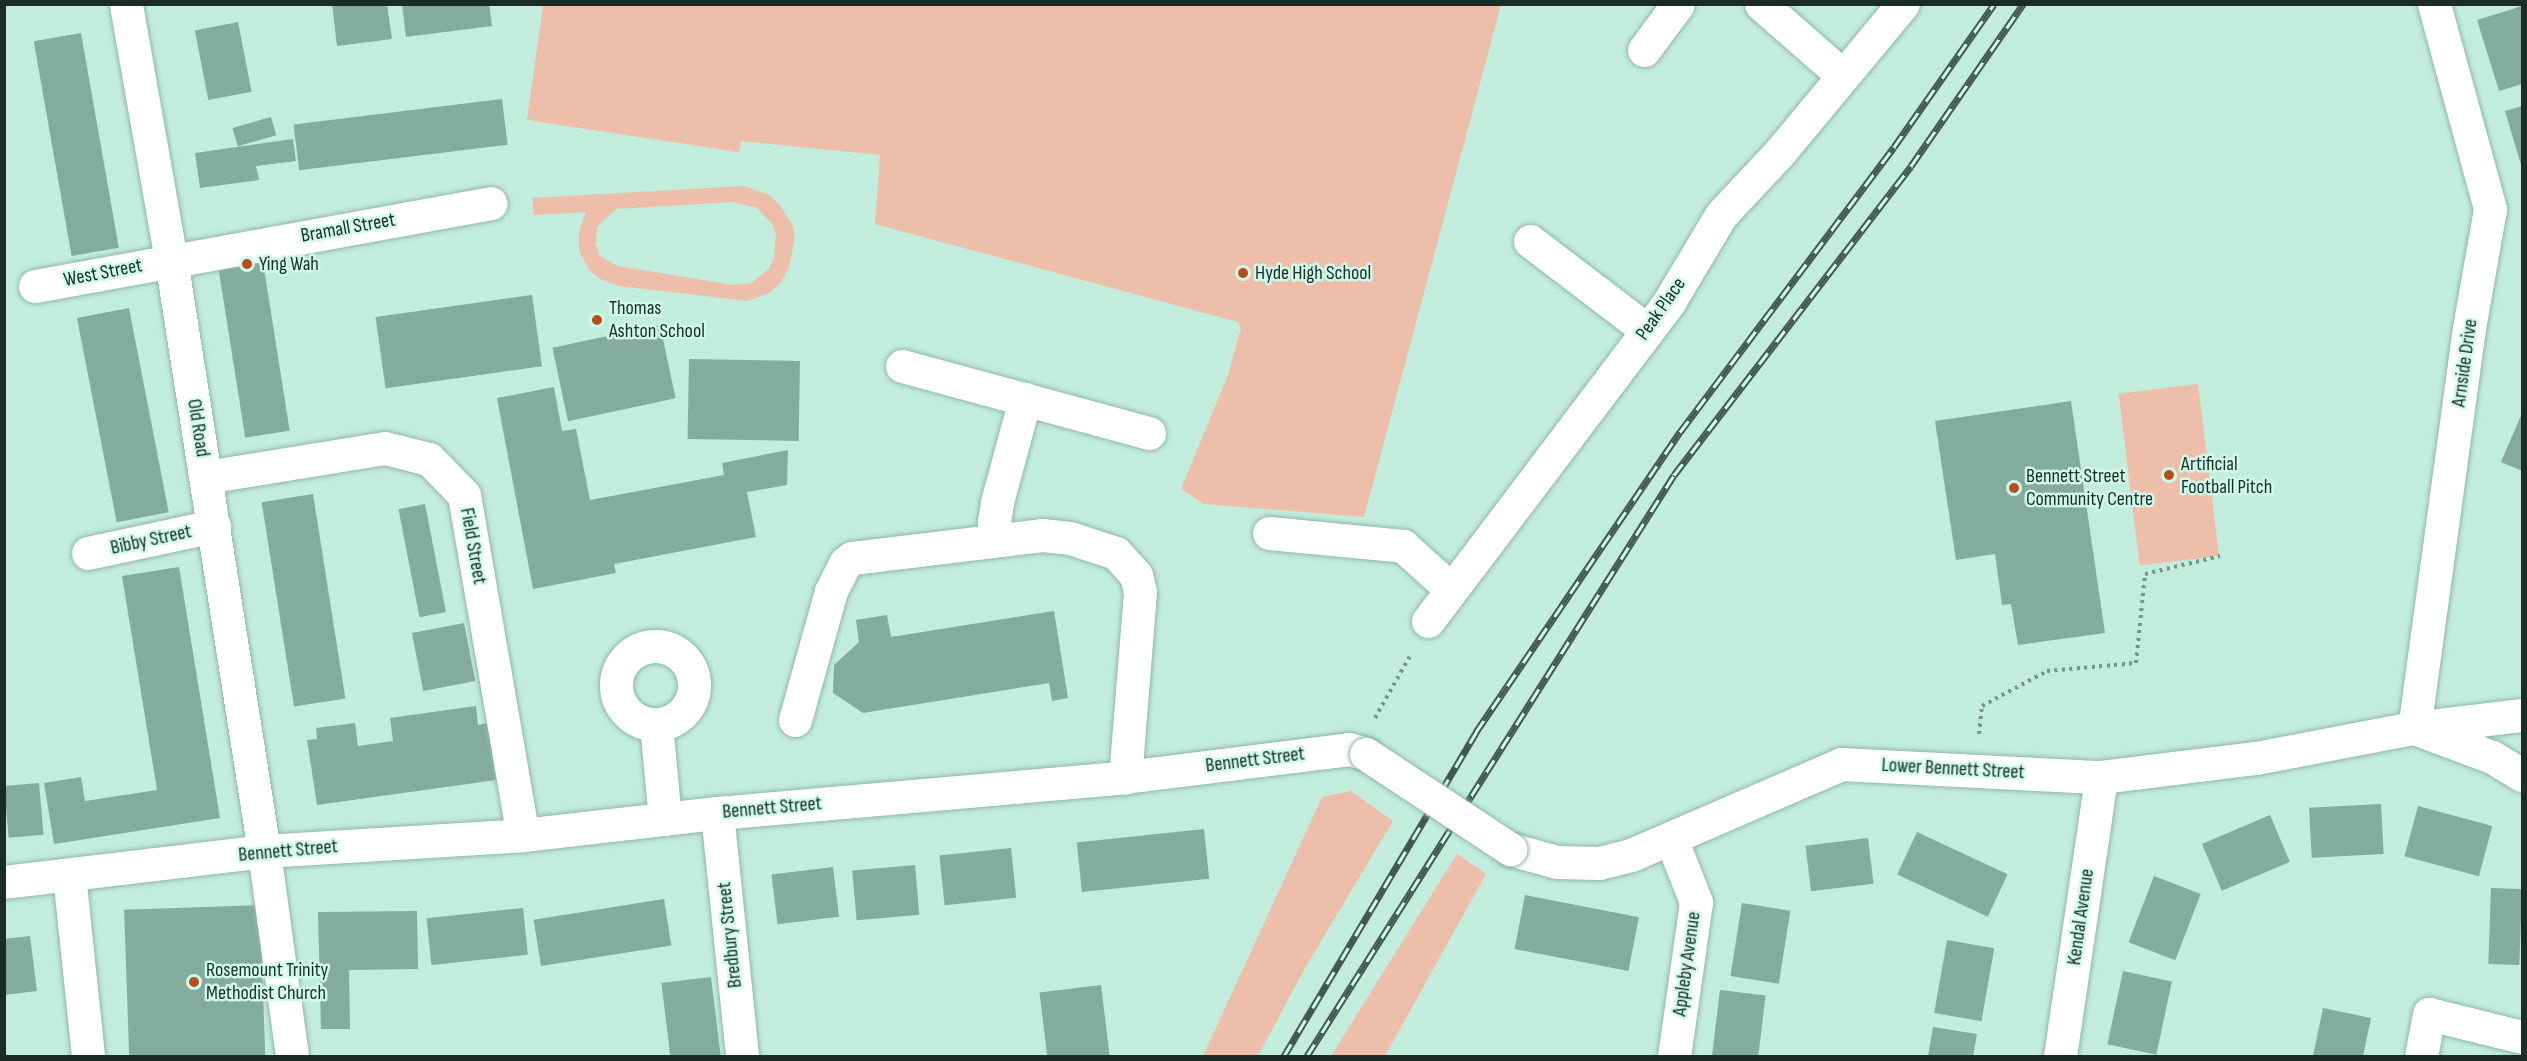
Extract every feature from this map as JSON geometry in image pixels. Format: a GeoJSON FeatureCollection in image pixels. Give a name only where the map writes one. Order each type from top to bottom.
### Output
{"type":"FeatureCollection","features":[{"type":"Feature","properties":{"kind":"street","name":"Old Road"},"geometry":{"type":"LineString","coordinates":[[126,4],[171,260],[214,526],[264,851],[292,1056]]}},
{"type":"Feature","properties":{"kind":"street"},"geometry":{"type":"LineString","coordinates":[[1644,50],[1678,4]]}},
{"type":"Feature","properties":{"kind":"street"},"geometry":{"type":"LineString","coordinates":[[1761,4],[1841,74]]}},
{"type":"Feature","properties":{"kind":"street","name":"Peak Place"},"geometry":{"type":"LineString","coordinates":[[1428,621],[1670,302],[1721,215],[1780,152],[1841,74],[1903,4]]}},
{"type":"Feature","properties":{"kind":"street","name":"Arnside Drive"},"geometry":{"type":"LineString","coordinates":[[2414,728],[2490,209],[2434,4]]}},
{"type":"Feature","properties":{"kind":"street","name":"Bramall Street"},"geometry":{"type":"LineString","coordinates":[[171,260],[490,203]]}},
{"type":"Feature","properties":{"kind":"street"},"geometry":{"type":"LineString","coordinates":[[1530,241],[1647,330]]}},
{"type":"Feature","properties":{"kind":"street","name":"West Street"},"geometry":{"type":"LineString","coordinates":[[35,286],[171,260]]}},
{"type":"Feature","properties":{"kind":"street"},"geometry":{"type":"LineString","coordinates":[[902,366],[1149,433]]}},
{"type":"Feature","properties":{"kind":"street"},"geometry":{"type":"LineString","coordinates":[[999,540],[994,522],[997,502],[1025,399]]}},
{"type":"Feature","properties":{"kind":"street","name":"Field Street"},"geometry":{"type":"LineString","coordinates":[[206,477],[385,448],[429,459],[464,495],[524,835]]}},
{"type":"Feature","properties":{"kind":"street","name":"Bibby Street"},"geometry":{"type":"LineString","coordinates":[[88,553],[214,526]]}},
{"type":"Feature","properties":{"kind":"street"},"geometry":{"type":"LineString","coordinates":[[1269,533],[1403,546],[1451,589]]}},
{"type":"Feature","properties":{"kind":"street"},"geometry":{"type":"LineString","coordinates":[[795,720],[831,591],[845,562],[852,558],[1042,535],[1096,544],[1116,553],[1136,574],[1140,592],[1125,777]]}},
{"type":"Feature","properties":{"kind":"street","name":"Lower Bennett Street"},"geometry":{"type":"LineString","coordinates":[[1361,753],[1510,849],[1557,862],[1599,862],[1672,841],[1841,764],[2101,777],[2256,758],[2414,728],[2523,715]]}},
{"type":"Feature","properties":{"kind":"street"},"geometry":{"type":"LineString","coordinates":[[656,724],[665,819]]}},
{"type":"Feature","properties":{"kind":"street"},"geometry":{"type":"LineString","coordinates":[[2414,728],[2492,757],[2523,775]]}},
{"type":"Feature","properties":{"kind":"street","name":"Bennett Street"},"geometry":{"type":"LineString","coordinates":[[4,882],[264,851],[524,835],[717,813],[1125,777],[1349,749],[1361,753]]}},
{"type":"Feature","properties":{"kind":"street","name":"Kendal Avenue"},"geometry":{"type":"LineString","coordinates":[[2060,1056],[2101,777]]}},
{"type":"Feature","properties":{"kind":"street","name":"Bredbury Street"},"geometry":{"type":"LineString","coordinates":[[717,813],[742,1056]]}},
{"type":"Feature","properties":{"kind":"street","name":"Appleby Avenue"},"geometry":{"type":"LineString","coordinates":[[1672,841],[1696,902],[1674,1056]]}},
{"type":"Feature","properties":{"kind":"street"},"geometry":{"type":"LineString","coordinates":[[69,874],[88,1056]]}},
{"type":"Feature","properties":{"kind":"street"},"geometry":{"type":"LineString","coordinates":[[2421,1056],[2429,1014],[2523,1037]]}},
{"type":"Feature","properties":{"kind":"path"},"geometry":{"type":"LineString","coordinates":[[1975,770],[1982,706],[2047,670],[2136,663],[2145,574],[2220,556]]}},
{"type":"Feature","properties":{"kind":"path"},"geometry":{"type":"LineString","coordinates":[[1361,753],[1428,621]]}},
{"type":"Feature","properties":{"kind":"shaded area","name":"Hyde High School"},"geometry":{"type":"Polygon","coordinates":[[[543,5],[1501,5],[1364,517],[1204,504],[1181,489],[1228,375],[1241,328],[1238,322],[875,224],[880,155],[741,141],[739,152],[527,120],[543,5]]]}},
{"type":"Feature","properties":{"kind":"shaded area"},"geometry":{"type":"Polygon","coordinates":[[[744,186],[769,195],[779,204],[792,224],[795,237],[789,268],[781,282],[771,292],[748,301],[619,286],[602,280],[590,271],[579,251],[579,232],[586,212],[534,215],[532,198],[744,186]],[[733,202],[616,209],[597,227],[596,246],[600,256],[617,266],[733,285],[751,283],[768,270],[774,258],[776,234],[772,224],[757,208],[733,202]]]}},
{"type":"Feature","properties":{"kind":"shaded area","name":"Artificial Football Pitch"},"geometry":{"type":"Polygon","coordinates":[[[2198,384],[2219,556],[2140,565],[2119,394],[2198,384]]]}},
{"type":"Feature","properties":{"kind":"shaded area"},"geometry":{"type":"Polygon","coordinates":[[[1351,791],[1393,821],[1305,968],[1258,1056],[1203,1056],[1322,797],[1351,791]]]}},
{"type":"Feature","properties":{"kind":"shaded area"},"geometry":{"type":"Polygon","coordinates":[[[1457,854],[1486,874],[1385,1056],[1331,1056],[1457,854]]]}},
{"type":"Feature","properties":{"kind":"building"},"geometry":{"type":"Polygon","coordinates":[[[332,4],[387,4],[392,39],[337,46],[332,4]]]}},
{"type":"Feature","properties":{"kind":"building"},"geometry":{"type":"Polygon","coordinates":[[[402,4],[489,4],[492,26],[406,37],[402,4]]]}},
{"type":"Feature","properties":{"kind":"building"},"geometry":{"type":"Polygon","coordinates":[[[2522,6],[2522,84],[2499,91],[2477,20],[2522,6]]]}},
{"type":"Feature","properties":{"kind":"building"},"geometry":{"type":"Polygon","coordinates":[[[238,22],[252,92],[208,100],[195,30],[238,22]]]}},
{"type":"Feature","properties":{"kind":"building"},"geometry":{"type":"Polygon","coordinates":[[[81,33],[119,248],[72,256],[34,41],[81,33]]]}},
{"type":"Feature","properties":{"kind":"building"},"geometry":{"type":"Polygon","coordinates":[[[502,99],[508,145],[299,170],[294,125],[502,99]]]}},
{"type":"Feature","properties":{"kind":"building"},"geometry":{"type":"Polygon","coordinates":[[[2522,106],[2522,168],[2505,111],[2522,106]]]}},
{"type":"Feature","properties":{"kind":"building"},"geometry":{"type":"Polygon","coordinates":[[[271,117],[276,135],[238,146],[233,128],[271,117]]]}},
{"type":"Feature","properties":{"kind":"building"},"geometry":{"type":"Polygon","coordinates":[[[293,139],[296,161],[256,166],[259,180],[200,188],[195,153],[293,139]]]}},
{"type":"Feature","properties":{"kind":"building"},"geometry":{"type":"Polygon","coordinates":[[[260,243],[290,431],[245,438],[216,250],[260,243]]]}},
{"type":"Feature","properties":{"kind":"building"},"geometry":{"type":"Polygon","coordinates":[[[532,295],[542,366],[386,388],[376,317],[532,295]]]}},
{"type":"Feature","properties":{"kind":"building"},"geometry":{"type":"Polygon","coordinates":[[[129,308],[169,512],[117,522],[77,318],[129,308]]]}},
{"type":"Feature","properties":{"kind":"building"},"geometry":{"type":"Polygon","coordinates":[[[660,325],[676,398],[568,421],[552,348],[660,325]]]}},
{"type":"Feature","properties":{"kind":"building"},"geometry":{"type":"Polygon","coordinates":[[[689,359],[800,361],[799,441],[688,439],[689,359]]]}},
{"type":"Feature","properties":{"kind":"building"},"geometry":{"type":"Polygon","coordinates":[[[554,387],[562,431],[576,429],[590,500],[724,475],[722,463],[788,450],[787,485],[747,492],[756,537],[614,564],[616,573],[533,589],[497,398],[554,387]]]}},
{"type":"Feature","properties":{"kind":"building","name":"Bennett Street Community Centre"},"geometry":{"type":"Polygon","coordinates":[[[2071,401],[2105,633],[2018,645],[2011,604],[2002,605],[1995,554],[1956,560],[1935,421],[2071,401]]]}},
{"type":"Feature","properties":{"kind":"building"},"geometry":{"type":"Polygon","coordinates":[[[2522,413],[2522,471],[2501,462],[2522,413]]]}},
{"type":"Feature","properties":{"kind":"building"},"geometry":{"type":"Polygon","coordinates":[[[313,494],[345,698],[294,707],[262,502],[313,494]]]}},
{"type":"Feature","properties":{"kind":"building"},"geometry":{"type":"Polygon","coordinates":[[[425,504],[446,612],[419,617],[398,509],[425,504]]]}},
{"type":"Feature","properties":{"kind":"building"},"geometry":{"type":"Polygon","coordinates":[[[179,567],[220,818],[54,844],[44,783],[81,777],[85,801],[157,790],[122,576],[179,567]]]}},
{"type":"Feature","properties":{"kind":"building"},"geometry":{"type":"Polygon","coordinates":[[[1054,611],[1068,698],[1052,701],[1049,683],[863,713],[833,693],[834,665],[859,642],[856,620],[887,615],[891,637],[1054,611]]]}},
{"type":"Feature","properties":{"kind":"building"},"geometry":{"type":"Polygon","coordinates":[[[464,623],[475,681],[423,691],[412,633],[464,623]]]}},
{"type":"Feature","properties":{"kind":"building"},"geometry":{"type":"Polygon","coordinates":[[[476,706],[478,725],[488,723],[496,780],[317,805],[307,740],[317,739],[316,728],[355,723],[358,746],[393,741],[390,718],[476,706]]]}},
{"type":"Feature","properties":{"kind":"building"},"geometry":{"type":"Polygon","coordinates":[[[39,783],[44,835],[9,838],[4,786],[39,783]]]}},
{"type":"Feature","properties":{"kind":"building"},"geometry":{"type":"Polygon","coordinates":[[[2381,804],[2384,854],[2312,858],[2309,808],[2381,804]]]}},
{"type":"Feature","properties":{"kind":"building"},"geometry":{"type":"Polygon","coordinates":[[[2418,806],[2492,826],[2479,876],[2405,856],[2418,806]]]}},
{"type":"Feature","properties":{"kind":"building"},"geometry":{"type":"Polygon","coordinates":[[[2270,815],[2290,862],[2222,891],[2202,844],[2270,815]]]}},
{"type":"Feature","properties":{"kind":"building"},"geometry":{"type":"Polygon","coordinates":[[[1204,829],[1209,879],[1082,892],[1077,842],[1204,829]]]}},
{"type":"Feature","properties":{"kind":"building"},"geometry":{"type":"Polygon","coordinates":[[[1917,832],[2008,874],[1988,917],[1897,875],[1917,832]]]}},
{"type":"Feature","properties":{"kind":"building"},"geometry":{"type":"Polygon","coordinates":[[[1868,838],[1874,884],[1811,891],[1805,846],[1868,838]]]}},
{"type":"Feature","properties":{"kind":"building"},"geometry":{"type":"Polygon","coordinates":[[[1011,848],[1016,898],[945,905],[939,856],[1011,848]]]}},
{"type":"Feature","properties":{"kind":"building"},"geometry":{"type":"Polygon","coordinates":[[[915,865],[919,915],[857,920],[852,870],[915,865]]]}},
{"type":"Feature","properties":{"kind":"building"},"geometry":{"type":"Polygon","coordinates":[[[833,867],[839,917],[778,924],[771,875],[833,867]]]}},
{"type":"Feature","properties":{"kind":"building"},"geometry":{"type":"Polygon","coordinates":[[[2154,876],[2201,894],[2175,960],[2129,942],[2154,876]]]}},
{"type":"Feature","properties":{"kind":"building"},"geometry":{"type":"Polygon","coordinates":[[[2491,888],[2522,889],[2519,965],[2488,964],[2491,888]]]}},
{"type":"Feature","properties":{"kind":"building"},"geometry":{"type":"Polygon","coordinates":[[[1525,895],[1639,917],[1628,971],[1515,949],[1525,895]]]}},
{"type":"Feature","properties":{"kind":"building"},"geometry":{"type":"Polygon","coordinates":[[[664,899],[671,945],[541,966],[534,920],[664,899]]]}},
{"type":"Feature","properties":{"kind":"building"},"geometry":{"type":"Polygon","coordinates":[[[1742,903],[1790,911],[1779,984],[1730,976],[1742,903]]]}},
{"type":"Feature","properties":{"kind":"building","name":"Rosemount Trinity Methodist Church"},"geometry":{"type":"Polygon","coordinates":[[[260,905],[265,1056],[129,1056],[124,910],[260,905]]]}},
{"type":"Feature","properties":{"kind":"building"},"geometry":{"type":"Polygon","coordinates":[[[523,908],[528,955],[431,965],[427,918],[523,908]]]}},
{"type":"Feature","properties":{"kind":"building"},"geometry":{"type":"Polygon","coordinates":[[[417,911],[418,969],[349,970],[350,1029],[321,1029],[318,912],[417,911]]]}},
{"type":"Feature","properties":{"kind":"building"},"geometry":{"type":"Polygon","coordinates":[[[30,936],[37,991],[4,995],[4,939],[30,936]]]}},
{"type":"Feature","properties":{"kind":"building"},"geometry":{"type":"Polygon","coordinates":[[[1947,940],[1994,948],[1981,1021],[1934,1013],[1947,940]]]}},
{"type":"Feature","properties":{"kind":"building"},"geometry":{"type":"Polygon","coordinates":[[[2123,971],[2172,981],[2156,1055],[2107,1044],[2123,971]]]}},
{"type":"Feature","properties":{"kind":"building"},"geometry":{"type":"Polygon","coordinates":[[[711,977],[721,1056],[670,1056],[661,983],[711,977]]]}},
{"type":"Feature","properties":{"kind":"building"},"geometry":{"type":"Polygon","coordinates":[[[1101,985],[1110,1056],[1047,1056],[1039,993],[1101,985]]]}},
{"type":"Feature","properties":{"kind":"building"},"geometry":{"type":"Polygon","coordinates":[[[1720,990],[1766,996],[1758,1056],[1712,1056],[1720,990]]]}},
{"type":"Feature","properties":{"kind":"building"},"geometry":{"type":"Polygon","coordinates":[[[2323,1008],[2371,1018],[2363,1056],[2313,1056],[2323,1008]]]}},
{"type":"Feature","properties":{"kind":"building"},"geometry":{"type":"Polygon","coordinates":[[[1933,1027],[1977,1034],[1973,1056],[1928,1056],[1933,1027]]]}},
{"type":"Feature","properties":{"kind":"railway"},"geometry":{"type":"LineString","coordinates":[[1284,1056],[1476,732],[1680,432],[1894,147],[1994,4]]}},
{"type":"Feature","properties":{"kind":"railway"},"geometry":{"type":"LineString","coordinates":[[1307,1056],[1674,475],[1911,166],[2023,4]]}},
{"type":"Feature","properties":{"kind":"place","name":"Ying Wah"},"geometry":{"type":"Point","coordinates":[247,264]}},
{"type":"Feature","properties":{"kind":"place","name":"Hyde High School"},"geometry":{"type":"Point","coordinates":[1243,273]}},
{"type":"Feature","properties":{"kind":"place","name":"Thomas Ashton School"},"geometry":{"type":"Point","coordinates":[597,320]}},
{"type":"Feature","properties":{"kind":"place","name":"Artificial Football Pitch"},"geometry":{"type":"Point","coordinates":[2169,475]}},
{"type":"Feature","properties":{"kind":"place","name":"Bennett Street Community Centre"},"geometry":{"type":"Point","coordinates":[2014,488]}},
{"type":"Feature","properties":{"kind":"place","name":"Rosemount Trinity Methodist Church"},"geometry":{"type":"Point","coordinates":[194,982]}}]}
